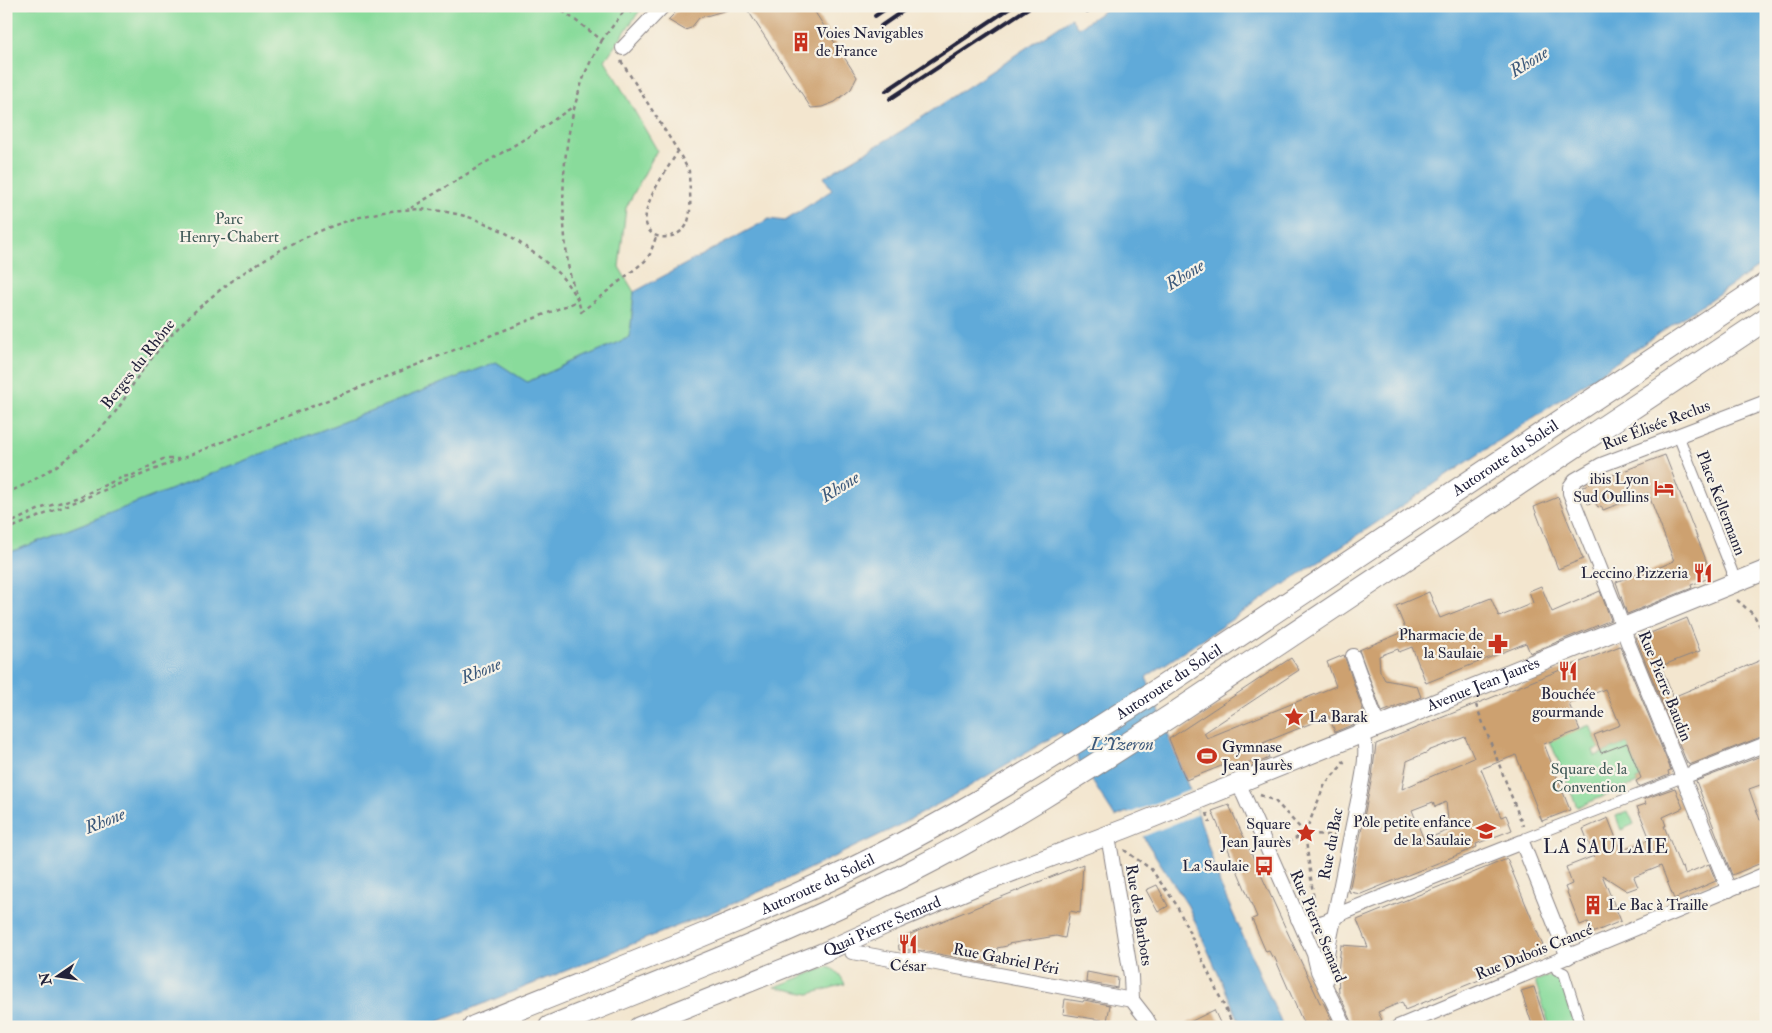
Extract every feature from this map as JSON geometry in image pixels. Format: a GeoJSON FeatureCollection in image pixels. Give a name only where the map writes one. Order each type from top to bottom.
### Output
{"type":"FeatureCollection","features":[{"type":"Feature","properties":{"kind":"highway","name":"Autoroute du Soleil"},"geometry":{"type":"LineString","coordinates":[[474,1027],[726,925],[832,878],[956,815],[1065,750],[1162,687],[1766,284]]}},
{"type":"Feature","properties":{"kind":"highway","name":"Autoroute du Soleil"},"geometry":{"type":"LineString","coordinates":[[550,1027],[739,950],[852,901],[962,844],[1078,777],[1766,320]]}},
{"type":"Feature","properties":{"kind":"main road","name":"Avenue Jean Jaurès"},"geometry":{"type":"LineString","coordinates":[[1127,828],[1766,570]]}},
{"type":"Feature","properties":{"kind":"main road","name":"Quai Pierre Semard"},"geometry":{"type":"LineString","coordinates":[[638,1027],[847,942],[985,882],[1127,828]]}},
{"type":"Feature","properties":{"kind":"street"},"geometry":{"type":"LineString","coordinates":[[623,48],[663,6]]}},
{"type":"Feature","properties":{"kind":"street","name":"Rue Élisée Reclus"},"geometry":{"type":"LineString","coordinates":[[1570,494],[1570,487],[1575,480],[1601,465],[1766,402]]}},
{"type":"Feature","properties":{"kind":"street","name":"Place Kellermann"},"geometry":{"type":"LineString","coordinates":[[1678,435],[1732,571],[1732,584]]}},
{"type":"Feature","properties":{"kind":"street","name":"Rue Pierre Baudin"},"geometry":{"type":"LineString","coordinates":[[1570,494],[1627,640],[1729,890]]}},
{"type":"Feature","properties":{"kind":"street","name":"Rue du Bac"},"geometry":{"type":"LineString","coordinates":[[1327,992],[1327,953],[1360,788],[1365,740],[1370,729],[1353,656]]}},
{"type":"Feature","properties":{"kind":"street"},"geometry":{"type":"LineString","coordinates":[[1298,919],[1311,924],[1318,924],[1522,842],[1526,838],[1766,744]]}},
{"type":"Feature","properties":{"kind":"street","name":"Rue Pierre Semard"},"geometry":{"type":"LineString","coordinates":[[1238,782],[1314,954],[1318,971],[1327,992],[1345,1027]]}},
{"type":"Feature","properties":{"kind":"street","name":"Rue des Barbots"},"geometry":{"type":"LineString","coordinates":[[1105,837],[1111,853],[1131,976],[1132,1000]]}},
{"type":"Feature","properties":{"kind":"street"},"geometry":{"type":"LineString","coordinates":[[1522,842],[1568,957]]}},
{"type":"Feature","properties":{"kind":"street","name":"Rue Dubois Crancé"},"geometry":{"type":"LineString","coordinates":[[1398,1027],[1766,874]]}},
{"type":"Feature","properties":{"kind":"street","name":"Rue Gabriel Péri"},"geometry":{"type":"LineString","coordinates":[[847,942],[852,952],[902,960],[915,959],[1132,1000]]}},
{"type":"Feature","properties":{"kind":"street"},"geometry":{"type":"LineString","coordinates":[[1557,970],[1564,973],[1581,1027]]}},
{"type":"Feature","properties":{"kind":"street"},"geometry":{"type":"LineString","coordinates":[[1132,1000],[1151,1027]]}},
{"type":"Feature","properties":{"kind":"path"},"geometry":{"type":"LineString","coordinates":[[556,6],[602,40]]}},
{"type":"Feature","properties":{"kind":"path"},"geometry":{"type":"LineString","coordinates":[[622,6],[627,8],[602,40],[585,73],[567,141],[563,190],[564,225],[568,266],[581,312],[645,262],[656,237]]}},
{"type":"Feature","properties":{"kind":"path"},"geometry":{"type":"LineString","coordinates":[[623,48],[620,59],[678,151],[689,171],[690,213],[687,224],[683,230],[677,233],[662,238],[656,237],[650,232],[646,223],[648,203],[678,151]]}},
{"type":"Feature","properties":{"kind":"path"},"geometry":{"type":"LineString","coordinates":[[410,209],[575,106]]}},
{"type":"Feature","properties":{"kind":"path","name":"Berges du Rhône"},"geometry":{"type":"LineString","coordinates":[[6,493],[35,478],[66,458],[96,433],[118,408],[139,375],[174,332],[224,286],[278,251],[339,222],[371,213],[410,209],[433,210],[464,216],[498,229],[533,252],[561,276],[579,301]]}},
{"type":"Feature","properties":{"kind":"path"},"geometry":{"type":"LineString","coordinates":[[6,530],[579,301]]}},
{"type":"Feature","properties":{"kind":"path"},"geometry":{"type":"LineString","coordinates":[[6,524],[42,508],[79,497],[123,477],[133,475],[164,459],[180,459]]}},
{"type":"Feature","properties":{"kind":"path"},"geometry":{"type":"LineString","coordinates":[[1732,584],[1736,598],[1754,615],[1766,638]]}},
{"type":"Feature","properties":{"kind":"path"},"geometry":{"type":"LineString","coordinates":[[1471,689],[1523,827],[1517,830],[1522,842]]}},
{"type":"Feature","properties":{"kind":"path"},"geometry":{"type":"LineString","coordinates":[[1316,911],[1305,833],[1325,784],[1344,763],[1342,759]]}},
{"type":"Feature","properties":{"kind":"path"},"geometry":{"type":"LineString","coordinates":[[1258,795],[1275,801],[1305,833]]}},
{"type":"Feature","properties":{"kind":"path"},"geometry":{"type":"LineString","coordinates":[[1286,845],[1305,833],[1338,836]]}},
{"type":"Feature","properties":{"kind":"path"},"geometry":{"type":"LineString","coordinates":[[1123,849],[1151,870],[1176,904],[1234,1027]]}},
{"type":"Feature","properties":{"kind":"green space","name":"Parc Henry-Chabert"},"geometry":{"type":"Polygon","coordinates":[[[6,6],[643,6],[605,60],[657,150],[626,208],[619,267],[634,292],[630,337],[527,382],[496,362],[6,554],[6,6]]]}},
{"type":"Feature","properties":{"kind":"green space","name":"Square de la Convention"},"geometry":{"type":"Polygon","coordinates":[[[1590,725],[1599,748],[1593,750],[1595,756],[1627,743],[1641,778],[1636,780],[1637,783],[1577,807],[1550,741],[1590,725]]]}},
{"type":"Feature","properties":{"kind":"green space"},"geometry":{"type":"Polygon","coordinates":[[[1628,811],[1634,824],[1621,830],[1616,816],[1628,811]]]}},
{"type":"Feature","properties":{"kind":"green space"},"geometry":{"type":"Polygon","coordinates":[[[827,967],[836,971],[845,984],[809,994],[775,987],[827,967]]]}},
{"type":"Feature","properties":{"kind":"green space"},"geometry":{"type":"Polygon","coordinates":[[[1552,975],[1560,975],[1575,1027],[1550,1027],[1535,981],[1552,975]]]}},
{"type":"Feature","properties":{"kind":"water"},"geometry":{"type":"Polygon","coordinates":[[[1111,6],[1766,6],[1766,262],[1146,677],[1195,804],[1220,884],[1283,1027],[1242,1027],[1188,906],[1127,812],[1115,817],[1061,732],[955,795],[892,829],[775,885],[720,909],[425,1027],[6,1027],[6,554],[496,362],[527,382],[630,337],[634,292],[769,219],[785,221],[832,190],[824,177],[903,130],[1071,18],[1078,28],[1111,6]]]}},
{"type":"Feature","properties":{"kind":"pier"},"geometry":{"type":"Polygon","coordinates":[[[1190,790],[1198,814],[1142,837],[1127,814],[1190,790]]]}},
{"type":"Feature","properties":{"kind":"building"},"geometry":{"type":"Polygon","coordinates":[[[686,6],[727,6],[727,10],[699,18],[691,28],[685,30],[668,20],[678,10],[686,6]]]}},
{"type":"Feature","properties":{"kind":"building","name":"Voies Navigables de France"},"geometry":{"type":"Polygon","coordinates":[[[745,6],[811,6],[857,77],[851,89],[835,102],[822,107],[811,108],[745,6]]]}},
{"type":"Feature","properties":{"kind":"building"},"geometry":{"type":"Polygon","coordinates":[[[1665,455],[1711,573],[1709,578],[1691,585],[1692,588],[1627,614],[1616,582],[1636,574],[1637,577],[1674,561],[1648,493],[1603,510],[1594,501],[1588,504],[1582,487],[1665,455]]]}},
{"type":"Feature","properties":{"kind":"building"},"geometry":{"type":"Polygon","coordinates":[[[1558,497],[1583,559],[1558,569],[1534,507],[1558,497]]]}},
{"type":"Feature","properties":{"kind":"building"},"geometry":{"type":"Polygon","coordinates":[[[1541,586],[1552,612],[1600,591],[1611,620],[1530,653],[1526,643],[1426,683],[1412,647],[1399,652],[1398,649],[1379,656],[1380,671],[1385,680],[1417,686],[1421,697],[1382,712],[1359,650],[1406,631],[1396,606],[1429,592],[1440,618],[1491,598],[1499,617],[1533,603],[1529,591],[1541,586]]]}},
{"type":"Feature","properties":{"kind":"building"},"geometry":{"type":"Polygon","coordinates":[[[1687,618],[1700,651],[1661,666],[1673,697],[1766,658],[1766,735],[1689,765],[1636,639],[1687,618]]]}},
{"type":"Feature","properties":{"kind":"building"},"geometry":{"type":"Polygon","coordinates":[[[1620,646],[1671,770],[1668,771],[1669,775],[1639,787],[1636,781],[1641,778],[1627,743],[1601,753],[1594,735],[1620,725],[1605,689],[1569,704],[1580,730],[1544,744],[1570,810],[1542,821],[1516,755],[1481,769],[1501,817],[1506,815],[1512,830],[1476,844],[1477,847],[1361,894],[1349,892],[1372,777],[1376,744],[1620,646]],[[1465,737],[1407,761],[1402,789],[1474,758],[1465,737]],[[1433,802],[1412,810],[1424,840],[1449,830],[1446,802],[1435,807],[1433,802]]]}},
{"type":"Feature","properties":{"kind":"building"},"geometry":{"type":"Polygon","coordinates":[[[1344,655],[1366,719],[1335,732],[1329,716],[1263,743],[1269,758],[1253,765],[1252,762],[1232,770],[1229,763],[1186,780],[1169,739],[1291,658],[1299,670],[1204,733],[1207,738],[1336,686],[1327,662],[1344,655]]]}},
{"type":"Feature","properties":{"kind":"building"},"geometry":{"type":"Polygon","coordinates":[[[1766,754],[1766,783],[1749,789],[1760,820],[1766,820],[1766,861],[1732,875],[1696,781],[1766,754]]]}},
{"type":"Feature","properties":{"kind":"building"},"geometry":{"type":"Polygon","coordinates":[[[1675,788],[1683,808],[1663,817],[1666,826],[1664,826],[1681,868],[1683,867],[1685,874],[1709,864],[1716,881],[1674,899],[1661,866],[1634,877],[1638,887],[1627,891],[1602,875],[1621,921],[1592,933],[1588,922],[1580,925],[1565,887],[1572,884],[1566,867],[1594,856],[1583,829],[1608,818],[1621,851],[1650,839],[1637,807],[1646,804],[1644,799],[1675,788]]]}},
{"type":"Feature","properties":{"kind":"building"},"geometry":{"type":"Polygon","coordinates":[[[1229,805],[1320,1003],[1323,1002],[1332,1021],[1328,1020],[1331,1027],[1305,1027],[1274,956],[1272,957],[1269,951],[1266,952],[1252,919],[1257,917],[1212,811],[1229,805]]]}},
{"type":"Feature","properties":{"kind":"building"},"geometry":{"type":"Polygon","coordinates":[[[1507,859],[1546,953],[1405,1010],[1402,1002],[1378,1012],[1382,1020],[1365,1027],[1354,1026],[1339,994],[1338,972],[1341,945],[1368,947],[1357,920],[1507,859]]]}},
{"type":"Feature","properties":{"kind":"building"},"geometry":{"type":"Polygon","coordinates":[[[1083,864],[1080,913],[1070,911],[1065,938],[1056,936],[1008,944],[1007,946],[997,948],[996,965],[917,950],[899,950],[898,939],[1083,864]]]}},
{"type":"Feature","properties":{"kind":"building"},"geometry":{"type":"Polygon","coordinates":[[[1157,885],[1168,906],[1158,912],[1146,890],[1157,885]]]}},
{"type":"Feature","properties":{"kind":"building"},"geometry":{"type":"Polygon","coordinates":[[[1087,972],[1118,978],[1117,988],[1086,982],[1087,972]]]}},
{"type":"Feature","properties":{"kind":"building"},"geometry":{"type":"Polygon","coordinates":[[[1534,987],[1547,1027],[1533,1027],[1521,991],[1534,987]]]}},
{"type":"Feature","properties":{"kind":"building"},"geometry":{"type":"Polygon","coordinates":[[[1065,999],[1083,1002],[1084,1000],[1110,1005],[1107,1021],[1063,1014],[1065,999]]]}},
{"type":"Feature","properties":{"kind":"building"},"geometry":{"type":"Polygon","coordinates":[[[1214,1010],[1222,1027],[1180,1027],[1214,1010]]]}},
{"type":"Feature","properties":{"kind":"railway"},"geometry":{"type":"LineString","coordinates":[[875,16],[890,6]]}},
{"type":"Feature","properties":{"kind":"railway"},"geometry":{"type":"LineString","coordinates":[[881,26],[910,6]]}},
{"type":"Feature","properties":{"kind":"railway"},"geometry":{"type":"LineString","coordinates":[[886,91],[1013,6]]}},
{"type":"Feature","properties":{"kind":"railway"},"geometry":{"type":"LineString","coordinates":[[890,99],[1031,6]]}},
{"type":"Feature","properties":{"kind":"railway"},"geometry":{"type":"LineString","coordinates":[[1087,12],[1097,6]]}},
{"type":"Feature","properties":{"kind":"place","name":"Voies Navigables de France"},"geometry":{"type":"Point","coordinates":[801,42]}},
{"type":"Feature","properties":{"kind":"place","name":"ibis Lyon Sud Oullins"},"geometry":{"type":"Point","coordinates":[1664,488]}},
{"type":"Feature","properties":{"kind":"place","name":"Leccino Pizzeria"},"geometry":{"type":"Point","coordinates":[1703,573]}},
{"type":"Feature","properties":{"kind":"place","name":"Pharmacie de la Saulaie"},"geometry":{"type":"Point","coordinates":[1498,644]}},
{"type":"Feature","properties":{"kind":"place","name":"Bouchée gourmande"},"geometry":{"type":"Point","coordinates":[1568,671]}},
{"type":"Feature","properties":{"kind":"place","name":"La Barak"},"geometry":{"type":"Point","coordinates":[1294,717]}},
{"type":"Feature","properties":{"kind":"place","name":"Gymnase Jean Jaurès"},"geometry":{"type":"Point","coordinates":[1207,756]}},
{"type":"Feature","properties":{"kind":"place","name":"Pôle petite enfance de la Saulaie"},"geometry":{"type":"Point","coordinates":[1486,831]}},
{"type":"Feature","properties":{"kind":"place","name":"Square Jean Jaurès"},"geometry":{"type":"Point","coordinates":[1306,833]}},
{"type":"Feature","properties":{"kind":"place","name":"La Saulaie"},"geometry":{"type":"Point","coordinates":[1264,866]}},
{"type":"Feature","properties":{"kind":"place","name":"Le Bac à Traille"},"geometry":{"type":"Point","coordinates":[1593,905]}},
{"type":"Feature","properties":{"kind":"place","name":"César"},"geometry":{"type":"Point","coordinates":[908,944]}},
{"type":"Feature","properties":{"kind":"district","name":"LA SAULAIE"},"geometry":{"type":"Point","coordinates":[1606,847]}},
{"type":"Feature","properties":{"kind":"water label","name":"Rhone"},"geometry":{"type":"Point","coordinates":[1529,62]}},
{"type":"Feature","properties":{"kind":"water label","name":"Rhone"},"geometry":{"type":"Point","coordinates":[1185,275]}},
{"type":"Feature","properties":{"kind":"water label","name":"Rhone"},"geometry":{"type":"Point","coordinates":[840,487]}},
{"type":"Feature","properties":{"kind":"water label","name":"Rhone"},"geometry":{"type":"Point","coordinates":[481,671]}},
{"type":"Feature","properties":{"kind":"water label","name":"L'Yzeron"},"geometry":{"type":"Point","coordinates":[1122,744]}},
{"type":"Feature","properties":{"kind":"water label","name":"Rhone"},"geometry":{"type":"Point","coordinates":[105,821]}}]}
